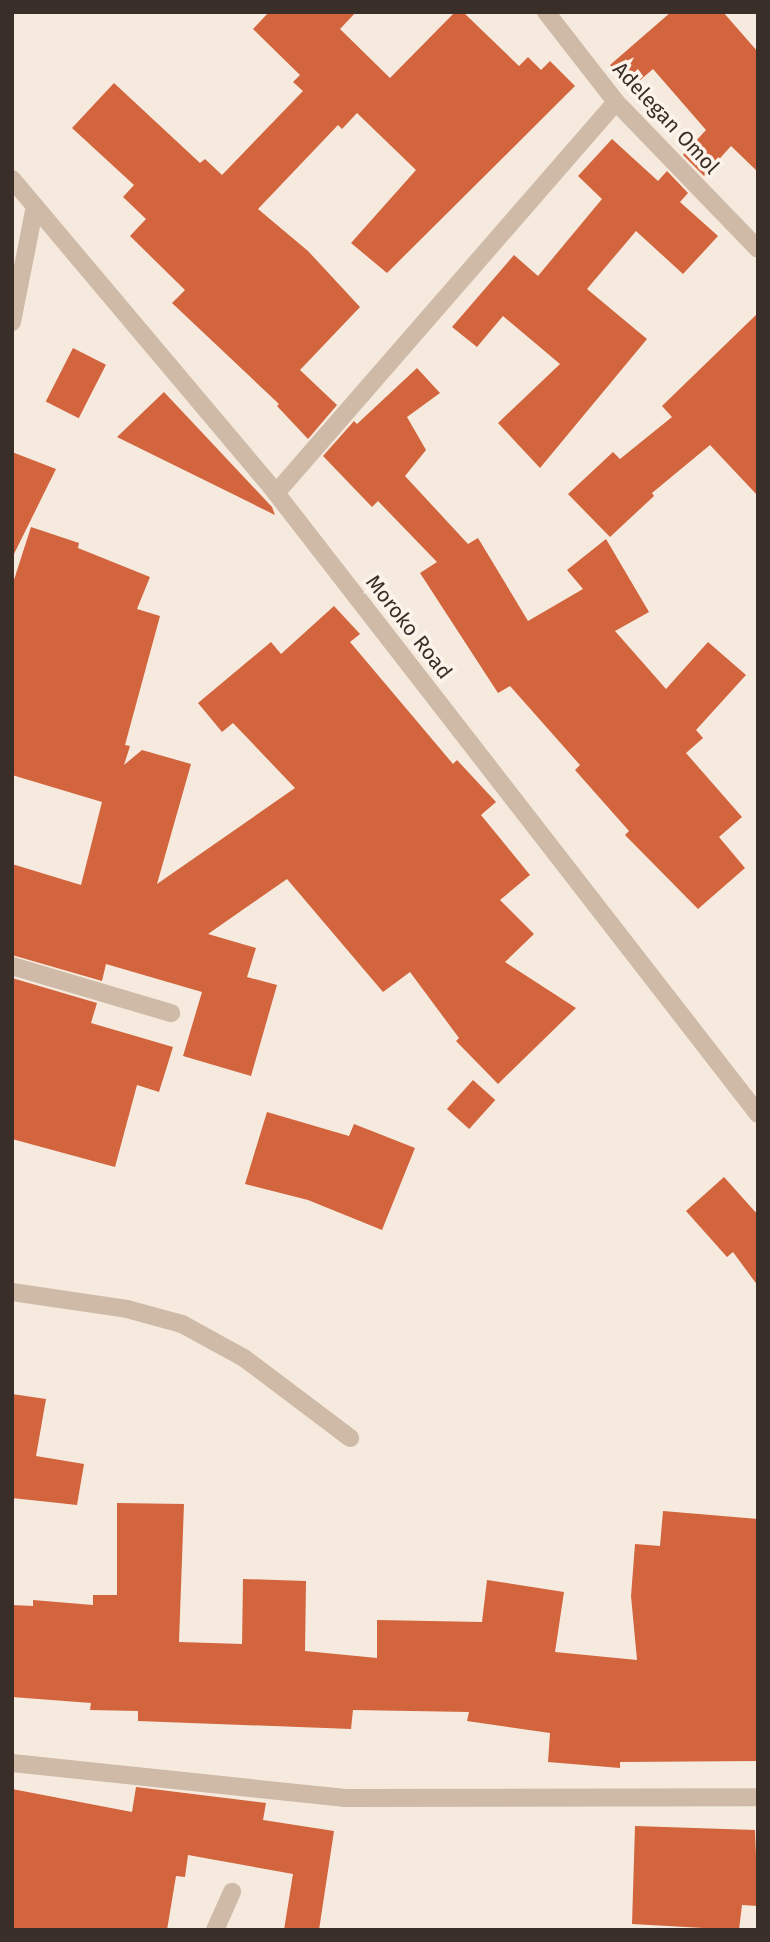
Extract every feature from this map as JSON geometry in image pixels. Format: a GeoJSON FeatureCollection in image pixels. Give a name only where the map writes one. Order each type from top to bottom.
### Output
{"type":"FeatureCollection","features":[{"type":"Feature","properties":{"kind":"street","name":"Adelegan Omol"},"geometry":{"type":"LineString","coordinates":[[546,12],[616,102],[758,249]]}},
{"type":"Feature","properties":{"kind":"street"},"geometry":{"type":"LineString","coordinates":[[276,493],[616,102]]}},
{"type":"Feature","properties":{"kind":"street","name":"Moroko Road"},"geometry":{"type":"LineString","coordinates":[[12,178],[276,493],[758,1114]]}},
{"type":"Feature","properties":{"kind":"street"},"geometry":{"type":"LineString","coordinates":[[12,323],[35,205]]}},
{"type":"Feature","properties":{"kind":"street"},"geometry":{"type":"LineString","coordinates":[[12,966],[171,1013]]}},
{"type":"Feature","properties":{"kind":"street"},"geometry":{"type":"LineString","coordinates":[[12,1292],[127,1309],[182,1324],[244,1358],[350,1438]]}},
{"type":"Feature","properties":{"kind":"street"},"geometry":{"type":"LineString","coordinates":[[12,1763],[345,1798],[758,1797]]}},
{"type":"Feature","properties":{"kind":"street"},"geometry":{"type":"LineString","coordinates":[[215,1930],[232,1892]]}},
{"type":"Feature","properties":{"kind":"building"},"geometry":{"type":"Polygon","coordinates":[[[269,12],[356,12],[340,29],[390,78],[455,12],[463,12],[519,66],[528,57],[541,70],[550,61],[575,86],[387,273],[351,243],[416,170],[357,113],[342,129],[338,125],[258,209],[308,251],[360,307],[300,370],[337,405],[308,439],[277,406],[279,404],[172,303],[185,290],[130,236],[146,219],[123,197],[134,185],[72,128],[114,83],[200,163],[205,159],[222,175],[303,91],[293,82],[300,75],[253,29],[269,12]]]}},
{"type":"Feature","properties":{"kind":"building"},"geometry":{"type":"Polygon","coordinates":[[[671,12],[723,12],[758,52],[758,172],[731,146],[704,176],[683,155],[706,130],[653,69],[631,88],[610,65],[671,12]]]}},
{"type":"Feature","properties":{"kind":"building"},"geometry":{"type":"Polygon","coordinates":[[[612,139],[658,181],[667,171],[688,193],[680,202],[718,236],[683,274],[636,231],[587,289],[647,339],[540,468],[498,423],[560,364],[503,316],[477,347],[452,327],[514,255],[538,276],[602,199],[578,176],[612,139]]]}},
{"type":"Feature","properties":{"kind":"building"},"geometry":{"type":"Polygon","coordinates":[[[758,313],[758,496],[710,445],[652,493],[654,496],[610,537],[568,494],[613,452],[620,459],[672,417],[662,406],[758,313]]]}},
{"type":"Feature","properties":{"kind":"building"},"geometry":{"type":"Polygon","coordinates":[[[73,348],[106,365],[79,418],[46,401],[73,348]]]}},
{"type":"Feature","properties":{"kind":"building"},"geometry":{"type":"Polygon","coordinates":[[[417,368],[440,393],[407,417],[426,450],[405,476],[468,544],[478,538],[528,621],[583,589],[567,570],[606,539],[649,612],[615,631],[666,689],[708,642],[746,675],[696,730],[703,738],[686,753],[742,817],[719,837],[745,868],[698,909],[625,835],[629,831],[575,770],[580,765],[510,686],[498,693],[420,573],[437,562],[378,501],[372,507],[323,456],[354,421],[357,424],[417,368]]]}},
{"type":"Feature","properties":{"kind":"building"},"geometry":{"type":"Polygon","coordinates":[[[164,392],[272,507],[275,515],[117,437],[164,392]]]}},
{"type":"Feature","properties":{"kind":"building"},"geometry":{"type":"Polygon","coordinates":[[[12,452],[56,469],[12,558],[12,452]]]}},
{"type":"Feature","properties":{"kind":"building"},"geometry":{"type":"Polygon","coordinates":[[[31,527],[79,543],[78,548],[150,577],[137,609],[160,616],[125,745],[130,746],[124,765],[142,750],[191,764],[157,884],[295,788],[233,723],[222,732],[198,703],[271,642],[281,654],[334,606],[360,634],[350,642],[453,764],[457,760],[496,802],[481,815],[530,875],[500,900],[534,934],[505,962],[576,1008],[498,1084],[456,1041],[459,1038],[410,972],[383,992],[287,879],[208,934],[256,948],[247,977],[277,985],[251,1076],[183,1056],[202,992],[106,964],[102,981],[12,955],[12,864],[81,885],[102,802],[12,775],[12,586],[31,527]]]}},
{"type":"Feature","properties":{"kind":"building"},"geometry":{"type":"Polygon","coordinates":[[[12,978],[97,1003],[91,1023],[173,1047],[159,1092],[137,1085],[115,1167],[12,1139],[12,978]]]}},
{"type":"Feature","properties":{"kind":"building"},"geometry":{"type":"Polygon","coordinates":[[[473,1080],[495,1100],[469,1129],[447,1109],[473,1080]]]}},
{"type":"Feature","properties":{"kind":"building"},"geometry":{"type":"Polygon","coordinates":[[[267,1112],[349,1136],[354,1124],[415,1148],[382,1230],[308,1200],[245,1184],[267,1112]]]}},
{"type":"Feature","properties":{"kind":"building"},"geometry":{"type":"Polygon","coordinates":[[[724,1177],[758,1215],[758,1286],[733,1252],[727,1257],[686,1211],[724,1177]]]}},
{"type":"Feature","properties":{"kind":"building"},"geometry":{"type":"Polygon","coordinates":[[[12,1394],[46,1399],[36,1456],[84,1464],[77,1505],[12,1498],[12,1394]]]}},
{"type":"Feature","properties":{"kind":"building"},"geometry":{"type":"Polygon","coordinates":[[[117,1503],[184,1504],[179,1642],[242,1644],[243,1579],[306,1581],[305,1651],[377,1658],[377,1620],[482,1622],[487,1580],[564,1592],[555,1652],[637,1660],[631,1596],[635,1544],[660,1546],[663,1511],[758,1519],[758,1761],[620,1762],[620,1768],[548,1762],[550,1733],[467,1721],[469,1712],[353,1710],[351,1729],[138,1721],[138,1711],[90,1710],[91,1703],[12,1697],[12,1605],[33,1606],[33,1600],[93,1605],[93,1595],[117,1595],[117,1503]]]}},
{"type":"Feature","properties":{"kind":"building"},"geometry":{"type":"Polygon","coordinates":[[[136,1787],[266,1803],[263,1820],[334,1831],[319,1930],[284,1930],[293,1874],[188,1855],[185,1877],[176,1876],[167,1930],[12,1930],[12,1789],[132,1812],[136,1787]]]}},
{"type":"Feature","properties":{"kind":"building"},"geometry":{"type":"Polygon","coordinates":[[[635,1826],[755,1830],[758,1906],[742,1905],[739,1930],[632,1924],[635,1826]]]}}]}
